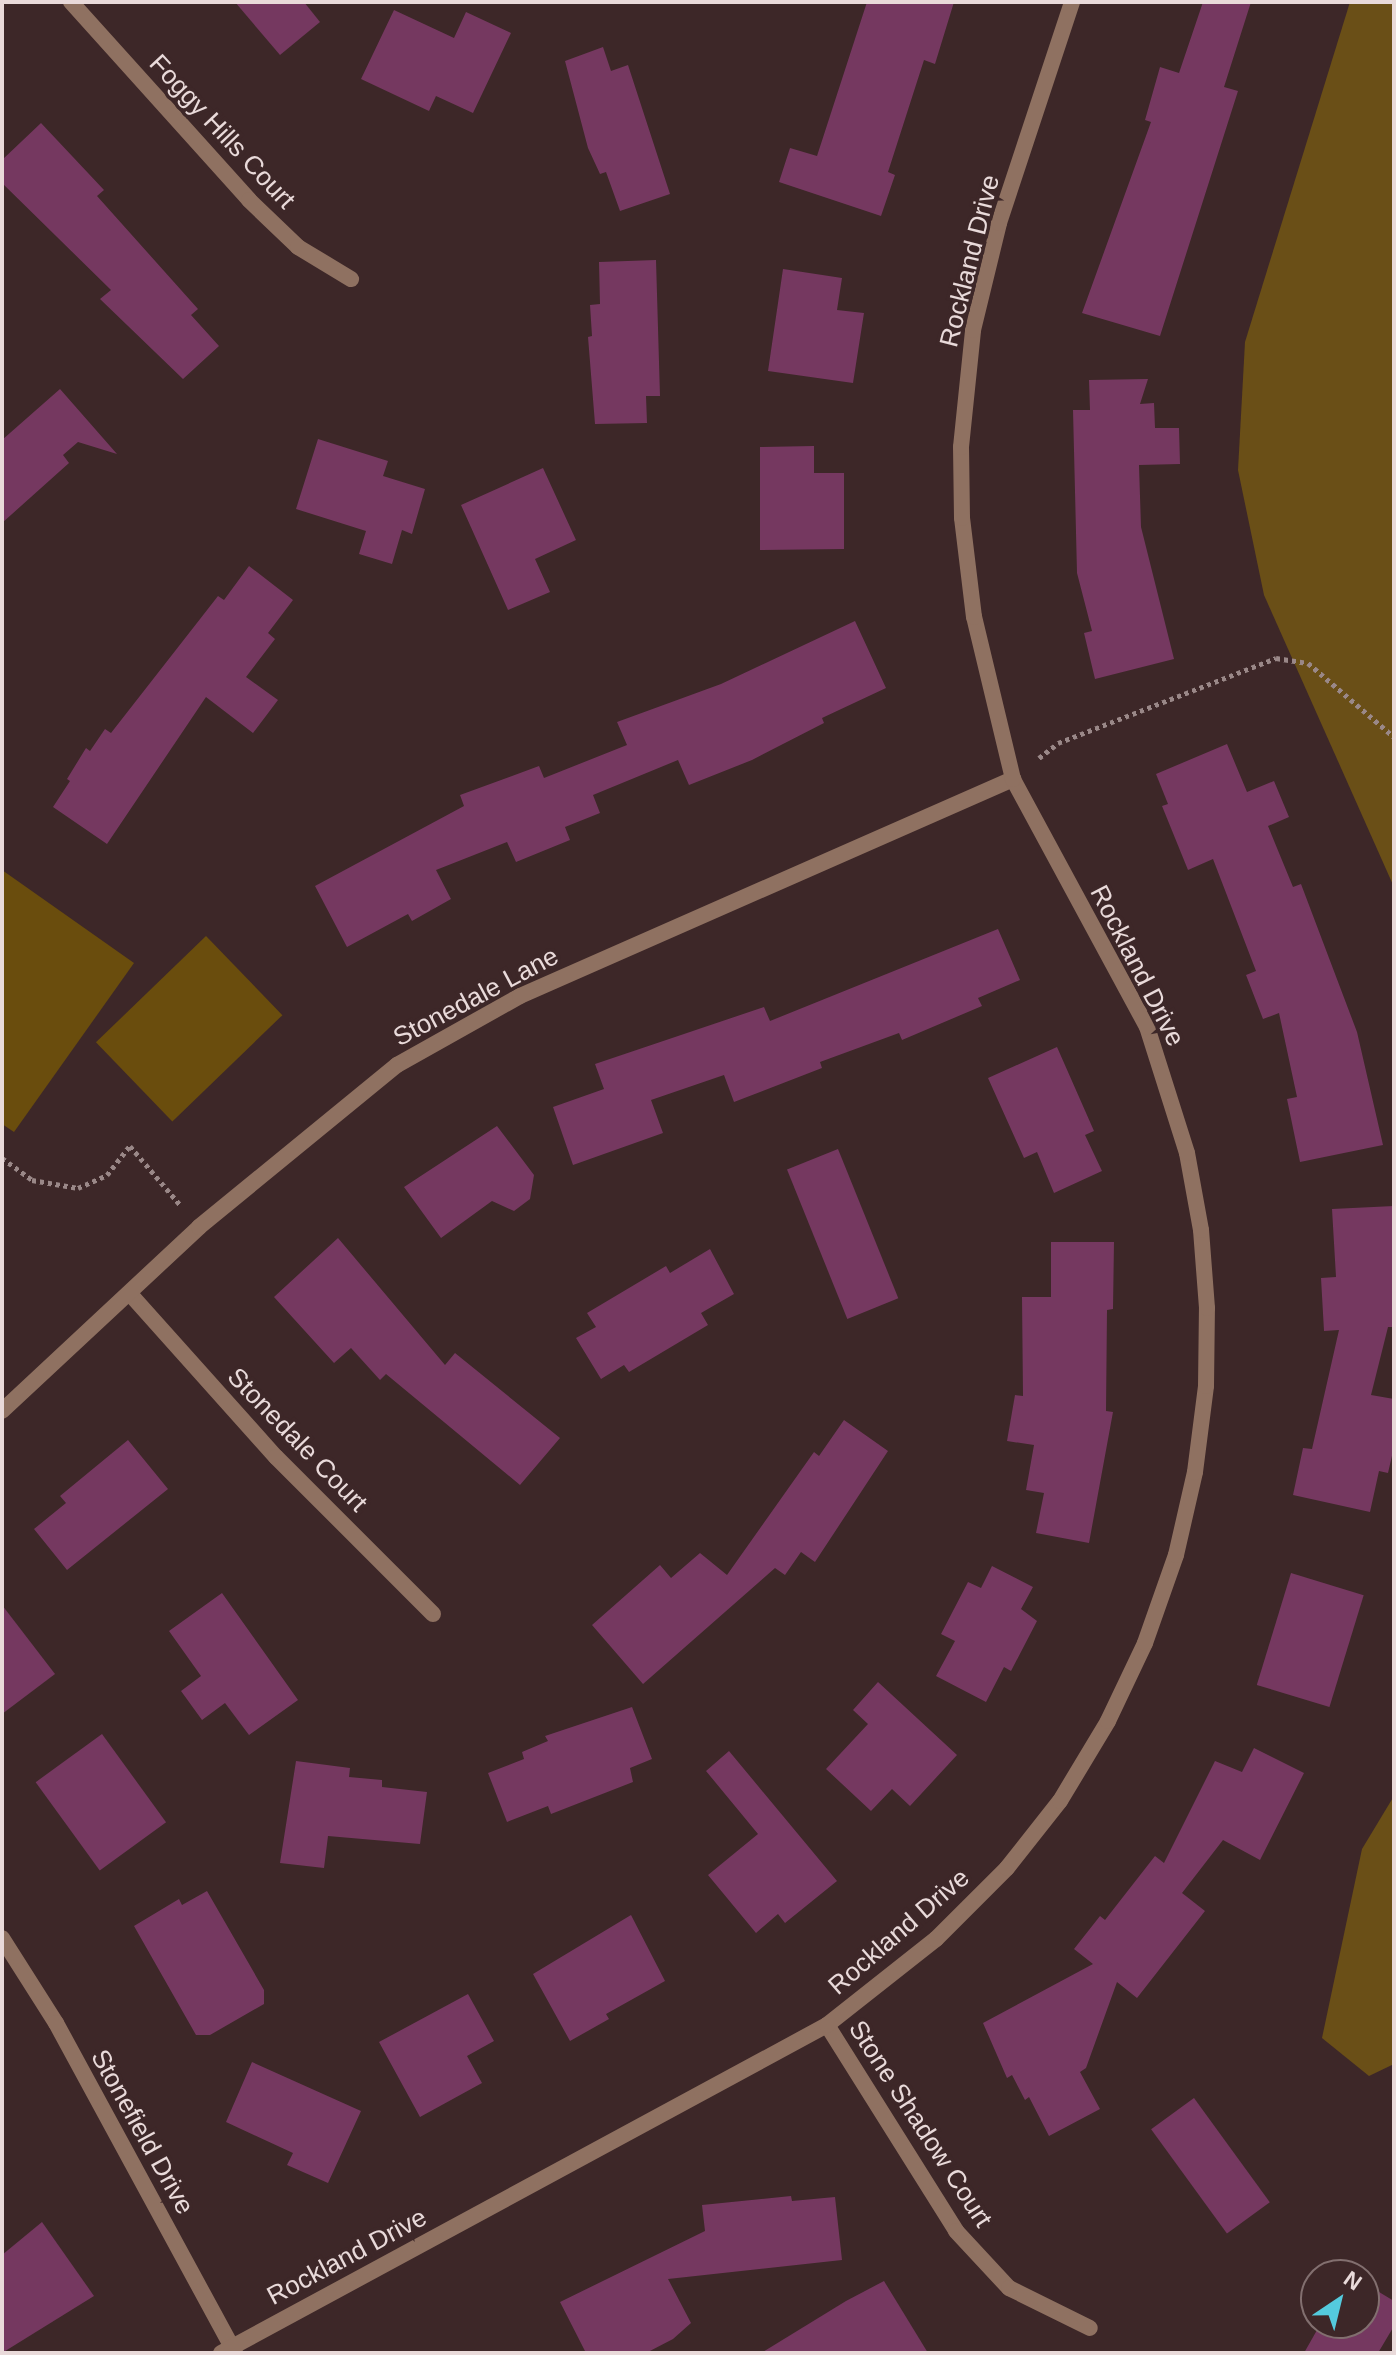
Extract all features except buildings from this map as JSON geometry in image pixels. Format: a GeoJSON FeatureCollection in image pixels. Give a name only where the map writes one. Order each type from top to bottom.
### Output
{"type":"FeatureCollection","features":[{"type":"Feature","properties":{"kind":"street","name":"Foggy Hills Court"},"geometry":{"type":"LineString","coordinates":[[71,2],[249,200],[298,247],[351,279]]}},
{"type":"Feature","properties":{"kind":"street","name":"Rockland Drive"},"geometry":{"type":"LineString","coordinates":[[229,2351],[827,2025],[936,1939],[1007,1868],[1060,1801],[1108,1721],[1145,1643],[1176,1555],[1195,1472],[1206,1386],[1207,1308],[1187,1153],[1147,1027],[1013,779],[974,617],[962,518],[961,447],[973,330],[999,223],[1072,2]]}},
{"type":"Feature","properties":{"kind":"street","name":"Stonedale Lane"},"geometry":{"type":"LineString","coordinates":[[2,1411],[131,1295],[199,1227],[340,1108],[457,1028],[520,996],[1013,779]]}},
{"type":"Feature","properties":{"kind":"street","name":"Stonedale Court"},"geometry":{"type":"LineString","coordinates":[[131,1295],[276,1457],[433,1614]]}},
{"type":"Feature","properties":{"kind":"street","name":"Stonefield Drive"},"geometry":{"type":"LineString","coordinates":[[2,1938],[56,2023],[229,2351]]}},
{"type":"Feature","properties":{"kind":"street","name":"Stone Shadow Court"},"geometry":{"type":"LineString","coordinates":[[827,2025],[956,2231],[1009,2288],[1090,2328]]}},
{"type":"Feature","properties":{"kind":"path"},"geometry":{"type":"LineString","coordinates":[[1013,779],[1058,743],[1276,658],[1308,663],[1394,737]]}},
{"type":"Feature","properties":{"kind":"path"},"geometry":{"type":"LineString","coordinates":[[2,1158],[32,1180],[78,1188],[107,1175],[130,1146],[199,1227]]}},
{"type":"Feature","properties":{"kind":"shaded area"},"geometry":{"type":"Polygon","coordinates":[[[1350,2],[1394,2],[1394,887],[1264,595],[1238,470],[1245,342],[1350,2]]]}},
{"type":"Feature","properties":{"kind":"shaded area"},"geometry":{"type":"Polygon","coordinates":[[[2,870],[134,963],[14,1132],[2,1124],[2,870]]]}},
{"type":"Feature","properties":{"kind":"shaded area"},"geometry":{"type":"Polygon","coordinates":[[[206,936],[282,1015],[172,1121],[96,1042],[206,936]]]}},
{"type":"Feature","properties":{"kind":"shaded area"},"geometry":{"type":"Polygon","coordinates":[[[1394,1796],[1394,2064],[1369,2076],[1322,2038],[1362,1849],[1394,1796]]]}}]}
